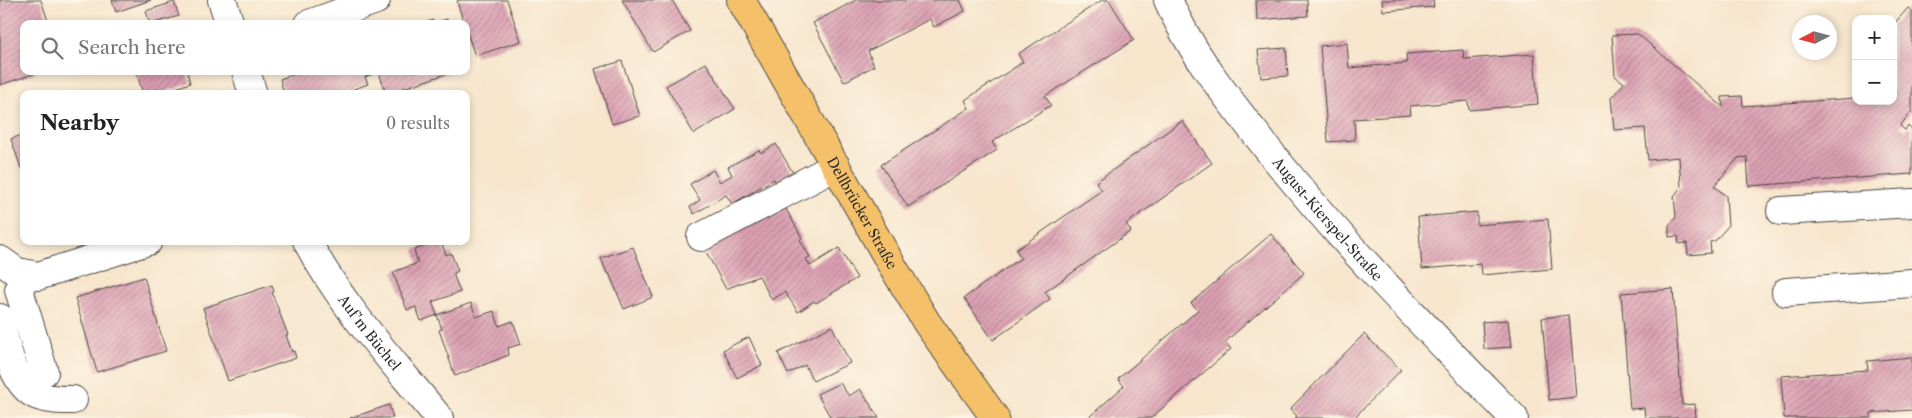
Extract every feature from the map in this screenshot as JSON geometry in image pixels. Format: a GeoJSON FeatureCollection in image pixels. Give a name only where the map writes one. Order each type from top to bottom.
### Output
{"type":"FeatureCollection","features":[{"type":"Feature","properties":{"kind":"main road","name":"Dellbrücker Straße"},"geometry":{"type":"LineString","coordinates":[[741,0],[927,323],[995,418]]}},
{"type":"Feature","properties":{"kind":"street"},"geometry":{"type":"LineString","coordinates":[[222,0],[229,20]]}},
{"type":"Feature","properties":{"kind":"street"},"geometry":{"type":"LineString","coordinates":[[320,20],[376,0]]}},
{"type":"Feature","properties":{"kind":"street","name":"August-Kierspel-Straße"},"geometry":{"type":"LineString","coordinates":[[1168,0],[1175,16],[1210,75],[1294,184],[1385,285],[1514,418]]}},
{"type":"Feature","properties":{"kind":"street"},"geometry":{"type":"LineString","coordinates":[[247,75],[252,90]]}},
{"type":"Feature","properties":{"kind":"street"},"geometry":{"type":"LineString","coordinates":[[701,237],[836,166]]}},
{"type":"Feature","properties":{"kind":"street"},"geometry":{"type":"LineString","coordinates":[[1781,211],[1912,203]]}},
{"type":"Feature","properties":{"kind":"street"},"geometry":{"type":"LineString","coordinates":[[8,269],[38,276],[135,245]]}},
{"type":"Feature","properties":{"kind":"street","name":"Auf'm Büchel"},"geometry":{"type":"LineString","coordinates":[[309,245],[321,267],[358,318],[439,418]]}},
{"type":"Feature","properties":{"kind":"street"},"geometry":{"type":"LineString","coordinates":[[8,269],[19,290],[44,372]]}},
{"type":"Feature","properties":{"kind":"street"},"geometry":{"type":"LineString","coordinates":[[1786,292],[1912,283]]}},
{"type":"Feature","properties":{"kind":"street"},"geometry":{"type":"LineString","coordinates":[[0,318],[6,348],[16,372],[26,387],[37,395],[52,399],[73,400]]}},
{"type":"Feature","properties":{"kind":"building"},"geometry":{"type":"Polygon","coordinates":[[[0,0],[41,0],[48,20],[20,20],[20,75],[30,75],[0,85],[0,0]]]}},
{"type":"Feature","properties":{"kind":"building"},"geometry":{"type":"Polygon","coordinates":[[[112,0],[151,0],[116,12],[112,0]]]}},
{"type":"Feature","properties":{"kind":"building"},"geometry":{"type":"Polygon","coordinates":[[[507,0],[521,41],[475,56],[470,41],[470,20],[463,20],[457,1],[507,0]]]}},
{"type":"Feature","properties":{"kind":"building"},"geometry":{"type":"Polygon","coordinates":[[[622,0],[672,0],[690,31],[653,52],[622,0]]]}},
{"type":"Feature","properties":{"kind":"building"},"geometry":{"type":"Polygon","coordinates":[[[856,0],[960,0],[965,11],[934,27],[930,19],[868,51],[874,66],[844,82],[813,23],[856,0]]]}},
{"type":"Feature","properties":{"kind":"building"},"geometry":{"type":"Polygon","coordinates":[[[1102,0],[1109,0],[1134,40],[1045,96],[1051,105],[992,142],[997,150],[908,207],[881,165],[969,108],[965,100],[1023,62],[1018,54],[1102,0]]]}},
{"type":"Feature","properties":{"kind":"building"},"geometry":{"type":"Polygon","coordinates":[[[1256,0],[1307,0],[1308,16],[1257,20],[1256,0]]]}},
{"type":"Feature","properties":{"kind":"building"},"geometry":{"type":"Polygon","coordinates":[[[1382,0],[1433,0],[1434,7],[1383,11],[1382,0]]]}},
{"type":"Feature","properties":{"kind":"building"},"geometry":{"type":"Polygon","coordinates":[[[174,2],[179,16],[164,20],[149,20],[146,11],[174,2]]]}},
{"type":"Feature","properties":{"kind":"building"},"geometry":{"type":"Polygon","coordinates":[[[1908,8],[1912,11],[1912,111],[1900,126],[1905,130],[1908,126],[1912,130],[1912,174],[1749,186],[1747,157],[1738,158],[1714,186],[1726,196],[1728,226],[1715,241],[1710,242],[1711,253],[1688,255],[1687,243],[1679,244],[1678,236],[1669,237],[1669,226],[1676,217],[1674,196],[1681,187],[1679,157],[1648,160],[1645,128],[1614,130],[1611,98],[1624,83],[1615,76],[1612,35],[1638,34],[1723,107],[1722,97],[1742,96],[1743,106],[1852,98],[1852,105],[1897,105],[1897,20],[1908,8]]]}},
{"type":"Feature","properties":{"kind":"building"},"geometry":{"type":"Polygon","coordinates":[[[1347,43],[1349,68],[1407,63],[1406,54],[1463,50],[1464,59],[1534,54],[1538,104],[1469,110],[1468,101],[1410,106],[1411,115],[1354,119],[1355,140],[1328,142],[1320,46],[1347,43]]]}},
{"type":"Feature","properties":{"kind":"building"},"geometry":{"type":"Polygon","coordinates":[[[1286,48],[1288,76],[1261,78],[1258,50],[1286,48]]]}},
{"type":"Feature","properties":{"kind":"building"},"geometry":{"type":"Polygon","coordinates":[[[622,61],[640,116],[612,124],[595,69],[622,61]]]}},
{"type":"Feature","properties":{"kind":"building"},"geometry":{"type":"Polygon","coordinates":[[[706,63],[735,109],[694,134],[666,86],[706,63]]]}},
{"type":"Feature","properties":{"kind":"building"},"geometry":{"type":"Polygon","coordinates":[[[137,75],[188,75],[190,83],[170,90],[142,90],[137,75]]]}},
{"type":"Feature","properties":{"kind":"building"},"geometry":{"type":"Polygon","coordinates":[[[292,75],[371,75],[365,77],[368,84],[354,90],[283,90],[280,79],[292,75]]]}},
{"type":"Feature","properties":{"kind":"building"},"geometry":{"type":"Polygon","coordinates":[[[380,75],[443,75],[398,90],[385,90],[380,75]]]}},
{"type":"Feature","properties":{"kind":"building"},"geometry":{"type":"Polygon","coordinates":[[[1182,121],[1212,163],[1126,224],[1131,231],[1045,292],[1050,299],[993,340],[964,298],[1021,258],[1016,250],[1102,190],[1096,182],[1182,121]]]}},
{"type":"Feature","properties":{"kind":"building"},"geometry":{"type":"Polygon","coordinates":[[[20,136],[20,165],[11,139],[20,136]]]}},
{"type":"Feature","properties":{"kind":"building"},"geometry":{"type":"Polygon","coordinates":[[[776,144],[793,173],[776,183],[774,179],[732,204],[726,195],[694,214],[690,207],[700,200],[690,184],[713,170],[720,182],[732,175],[728,167],[759,150],[761,153],[776,144]]]}},
{"type":"Feature","properties":{"kind":"building"},"geometry":{"type":"Polygon","coordinates":[[[784,205],[802,238],[800,240],[810,257],[806,259],[810,266],[839,248],[857,278],[816,303],[814,301],[798,312],[785,292],[772,300],[759,276],[726,289],[704,248],[784,205]]]}},
{"type":"Feature","properties":{"kind":"building"},"geometry":{"type":"Polygon","coordinates":[[[1477,212],[1477,225],[1548,219],[1552,269],[1482,275],[1481,264],[1422,269],[1418,217],[1477,212]]]}},
{"type":"Feature","properties":{"kind":"building"},"geometry":{"type":"Polygon","coordinates":[[[1271,234],[1304,273],[1225,342],[1231,349],[1151,418],[1088,418],[1124,386],[1118,379],[1198,310],[1191,303],[1271,234]]]}},
{"type":"Feature","properties":{"kind":"building"},"geometry":{"type":"Polygon","coordinates":[[[427,245],[442,245],[446,255],[451,253],[458,271],[454,273],[454,276],[460,292],[432,302],[437,315],[421,321],[416,307],[407,310],[393,272],[418,263],[414,250],[427,245]]]}},
{"type":"Feature","properties":{"kind":"building"},"geometry":{"type":"Polygon","coordinates":[[[633,247],[653,297],[624,309],[601,258],[633,247]]]}},
{"type":"Feature","properties":{"kind":"building"},"geometry":{"type":"Polygon","coordinates":[[[144,277],[166,351],[97,372],[75,298],[144,277]]]}},
{"type":"Feature","properties":{"kind":"building"},"geometry":{"type":"Polygon","coordinates":[[[272,285],[274,292],[272,293],[288,335],[286,335],[292,352],[294,351],[296,358],[228,381],[203,308],[272,285]]]}},
{"type":"Feature","properties":{"kind":"building"},"geometry":{"type":"Polygon","coordinates":[[[1673,289],[1682,405],[1695,404],[1696,418],[1645,418],[1644,408],[1630,409],[1621,293],[1673,289]]]}},
{"type":"Feature","properties":{"kind":"building"},"geometry":{"type":"Polygon","coordinates":[[[471,303],[476,317],[494,311],[499,326],[513,321],[521,344],[508,348],[509,355],[455,376],[439,330],[442,329],[437,315],[471,303]]]}},
{"type":"Feature","properties":{"kind":"building"},"geometry":{"type":"Polygon","coordinates":[[[1569,315],[1576,397],[1549,400],[1542,318],[1569,315]]]}},
{"type":"Feature","properties":{"kind":"building"},"geometry":{"type":"Polygon","coordinates":[[[1508,320],[1511,347],[1484,349],[1482,322],[1508,320]]]}},
{"type":"Feature","properties":{"kind":"building"},"geometry":{"type":"Polygon","coordinates":[[[832,326],[850,363],[813,381],[805,365],[788,374],[778,353],[832,326]]]}},
{"type":"Feature","properties":{"kind":"building"},"geometry":{"type":"Polygon","coordinates":[[[1364,334],[1401,370],[1354,418],[1295,418],[1297,416],[1290,409],[1364,334]]]}},
{"type":"Feature","properties":{"kind":"building"},"geometry":{"type":"Polygon","coordinates":[[[749,337],[762,365],[737,378],[723,350],[749,337]]]}},
{"type":"Feature","properties":{"kind":"building"},"geometry":{"type":"Polygon","coordinates":[[[1912,357],[1912,410],[1871,413],[1871,418],[1784,418],[1781,376],[1868,370],[1867,361],[1912,357]]]}},
{"type":"Feature","properties":{"kind":"building"},"geometry":{"type":"Polygon","coordinates":[[[840,383],[849,396],[860,389],[879,418],[831,418],[817,394],[840,383]]]}},
{"type":"Feature","properties":{"kind":"building"},"geometry":{"type":"Polygon","coordinates":[[[389,405],[393,418],[350,418],[389,405]]]}}]}
